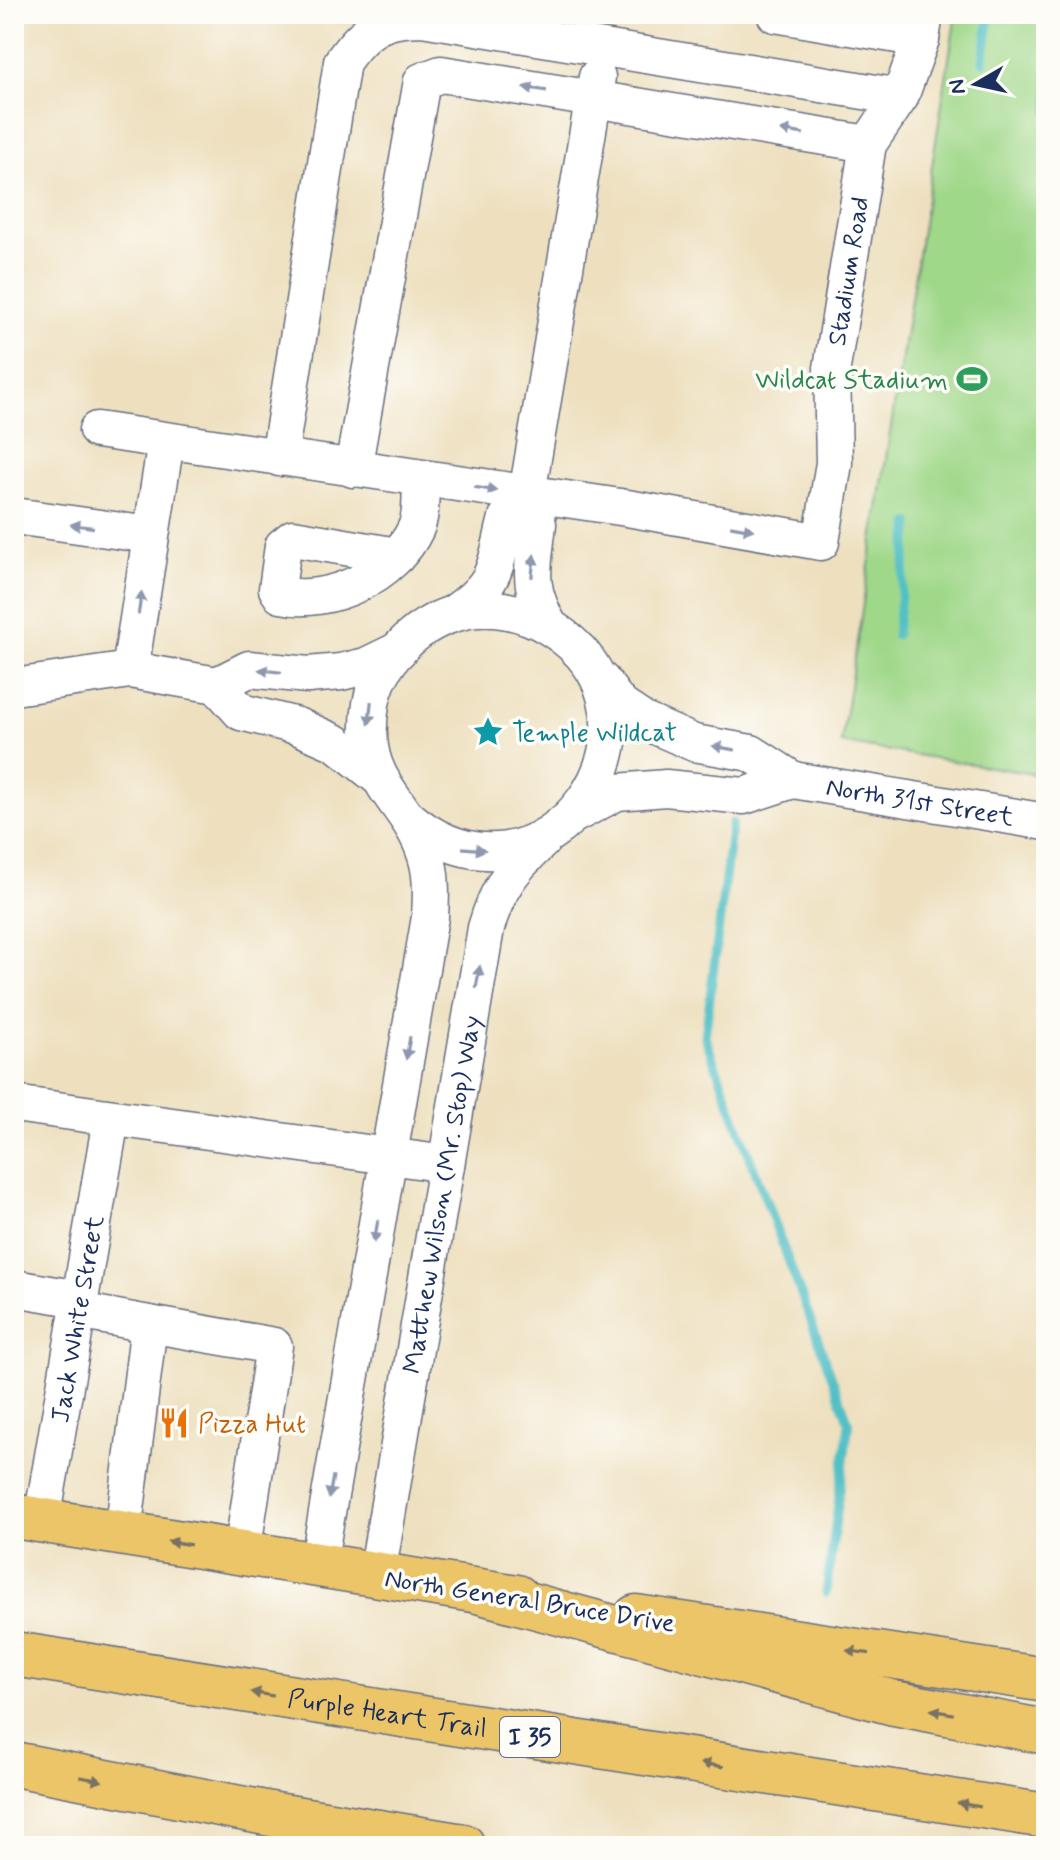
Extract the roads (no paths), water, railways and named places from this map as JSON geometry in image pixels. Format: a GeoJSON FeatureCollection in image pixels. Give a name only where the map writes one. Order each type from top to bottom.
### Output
{"type":"FeatureCollection","features":[{"type":"Feature","properties":{"kind":"main road","name":"North General Bruce Drive"},"geometry":{"type":"LineString","coordinates":[[28,1518],[478,1591],[1044,1672]]}},
{"type":"Feature","properties":{"kind":"main road"},"geometry":{"type":"LineString","coordinates":[[478,1591],[894,1703],[1046,1732]]}},
{"type":"Feature","properties":{"kind":"main road","name":"Purple Heart Trail"},"geometry":{"type":"LineString","coordinates":[[14,1654],[1046,1816]]}},
{"type":"Feature","properties":{"kind":"main road"},"geometry":{"type":"LineString","coordinates":[[14,1764],[276,1815],[463,1846]]}},
{"type":"Feature","properties":{"kind":"street"},"geometry":{"type":"LineString","coordinates":[[775,14],[923,27]]}},
{"type":"Feature","properties":{"kind":"street"},"geometry":{"type":"LineString","coordinates":[[279,458],[342,62],[361,35],[398,18],[422,18],[900,97]]}},
{"type":"Feature","properties":{"kind":"street","name":"Stadium Road"},"geometry":{"type":"LineString","coordinates":[[526,500],[821,542],[834,463],[832,368],[868,144],[900,97],[923,27]]}},
{"type":"Feature","properties":{"kind":"street"},"geometry":{"type":"LineString","coordinates":[[550,627],[535,600],[532,581],[538,524],[526,500],[602,47]]}},
{"type":"Feature","properties":{"kind":"street"},"geometry":{"type":"LineString","coordinates":[[353,469],[422,81],[441,74],[868,144]]}},
{"type":"Feature","properties":{"kind":"street"},"geometry":{"type":"LineString","coordinates":[[97,430],[421,479],[526,500]]}},
{"type":"Feature","properties":{"kind":"street"},"geometry":{"type":"LineString","coordinates":[[130,670],[166,441]]}},
{"type":"Feature","properties":{"kind":"street"},"geometry":{"type":"LineString","coordinates":[[397,556],[417,526],[421,479]]}},
{"type":"Feature","properties":{"kind":"street"},"geometry":{"type":"LineString","coordinates":[[377,776],[368,739],[371,700],[388,662],[416,632],[454,613],[480,595],[490,581],[507,518],[526,500]]}},
{"type":"Feature","properties":{"kind":"street"},"geometry":{"type":"LineString","coordinates":[[14,516],[150,535]]}},
{"type":"Feature","properties":{"kind":"street"},"geometry":{"type":"LineString","coordinates":[[406,816],[425,833],[460,848],[498,851],[535,842],[561,824],[592,794],[607,755],[609,713],[596,673],[571,640],[535,618],[495,608],[454,613]]}},
{"type":"Feature","properties":{"kind":"street"},"geometry":{"type":"LineString","coordinates":[[14,687],[130,670],[217,685],[249,669],[308,675],[341,672],[366,666],[399,650]]}},
{"type":"Feature","properties":{"kind":"street","name":"North 31st Street"},"geometry":{"type":"LineString","coordinates":[[596,673],[620,705],[644,721],[694,743],[751,753],[793,780],[1046,822]]}},
{"type":"Feature","properties":{"kind":"street"},"geometry":{"type":"LineString","coordinates":[[217,685],[241,712],[297,726],[336,743],[377,776],[406,816],[427,861],[431,896],[318,1565]]}},
{"type":"Feature","properties":{"kind":"street","name":"North 31st Street"},"geometry":{"type":"LineString","coordinates":[[561,824],[617,792],[666,788],[744,796],[793,780]]}},
{"type":"Feature","properties":{"kind":"street","name":"Matthew Wilson (Mr. Stop) Way"},"geometry":{"type":"LineString","coordinates":[[377,1575],[489,916],[496,893],[511,871],[561,824]]}},
{"type":"Feature","properties":{"kind":"street"},"geometry":{"type":"LineString","coordinates":[[14,1104],[446,1164]]}},
{"type":"Feature","properties":{"kind":"street","name":"Jack White Street"},"geometry":{"type":"LineString","coordinates":[[28,1518],[79,1305],[111,1119]]}},
{"type":"Feature","properties":{"kind":"street"},"geometry":{"type":"LineString","coordinates":[[14,1288],[149,1324],[274,1346],[242,1553]]}},
{"type":"Feature","properties":{"kind":"street"},"geometry":{"type":"LineString","coordinates":[[123,1534],[149,1324]]}},
{"type":"Feature","properties":{"kind":"waterway"},"geometry":{"type":"LineString","coordinates":[[983,62],[990,14]]}},
{"type":"Feature","properties":{"kind":"waterway"},"geometry":{"type":"LineString","coordinates":[[896,635],[910,523]]}},
{"type":"Feature","properties":{"kind":"waterway"},"geometry":{"type":"LineString","coordinates":[[732,823],[705,1037],[849,1423],[826,1593]]}},
{"type":"Feature","properties":{"kind":"place","name":"Wildcat Stadium"},"geometry":{"type":"Point","coordinates":[972,379]}},
{"type":"Feature","properties":{"kind":"place","name":"Temple Wildcat"},"geometry":{"type":"Point","coordinates":[488,732]}},
{"type":"Feature","properties":{"kind":"place","name":"Pizza Hut"},"geometry":{"type":"Point","coordinates":[174,1423]}}]}
